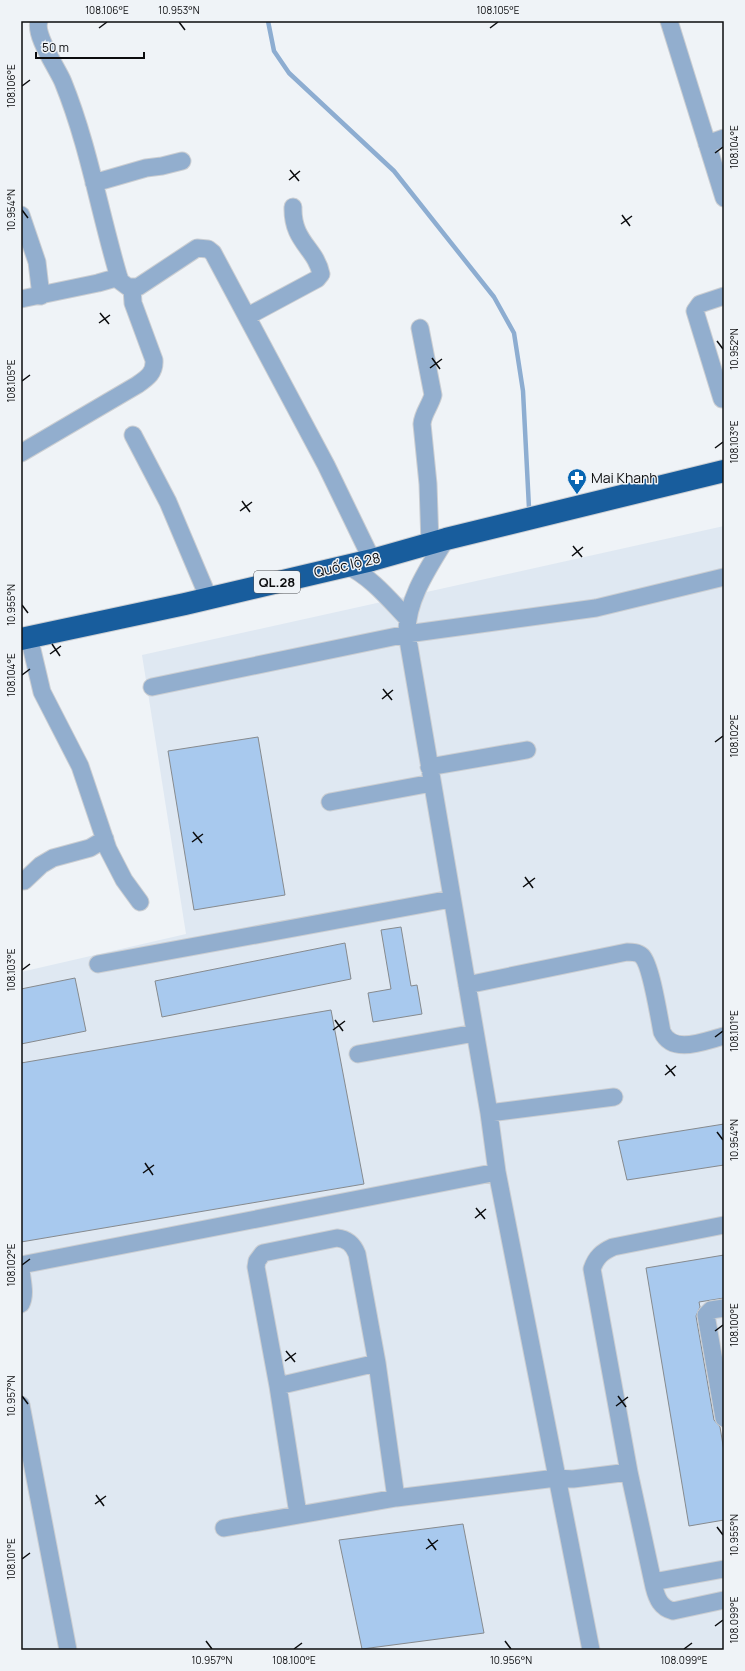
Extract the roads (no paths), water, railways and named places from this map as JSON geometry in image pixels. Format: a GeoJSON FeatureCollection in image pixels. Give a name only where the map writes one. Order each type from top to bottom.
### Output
{"type":"FeatureCollection","features":[{"type":"Feature","properties":{"kind":"highway","name":"Quốc lộ 28"},"geometry":{"type":"LineString","coordinates":[[25,638],[209,599],[372,560],[438,541],[532,517],[724,471]]}},
{"type":"Feature","properties":{"kind":"street"},"geometry":{"type":"LineString","coordinates":[[39,21],[39,31],[63,81],[80,127],[119,276],[123,285],[132,288],[144,284],[197,248],[208,249],[217,259],[248,316],[326,465],[372,560]]}},
{"type":"Feature","properties":{"kind":"street"},"geometry":{"type":"LineString","coordinates":[[669,21],[724,198]]}},
{"type":"Feature","properties":{"kind":"street"},"geometry":{"type":"LineString","coordinates":[[707,144],[724,138]]}},
{"type":"Feature","properties":{"kind":"street"},"geometry":{"type":"LineString","coordinates":[[94,183],[146,168],[182,161]]}},
{"type":"Feature","properties":{"kind":"street"},"geometry":{"type":"LineString","coordinates":[[248,316],[317,279],[321,274],[317,263],[306,248],[295,228],[293,207]]}},
{"type":"Feature","properties":{"kind":"street"},"geometry":{"type":"LineString","coordinates":[[21,216],[37,262],[41,296]]}},
{"type":"Feature","properties":{"kind":"street"},"geometry":{"type":"LineString","coordinates":[[21,299],[41,296],[119,276]]}},
{"type":"Feature","properties":{"kind":"street"},"geometry":{"type":"LineString","coordinates":[[21,453],[148,377],[154,368],[154,360],[133,303],[132,288]]}},
{"type":"Feature","properties":{"kind":"street"},"geometry":{"type":"LineString","coordinates":[[722,399],[695,311],[700,304],[724,296]]}},
{"type":"Feature","properties":{"kind":"street"},"geometry":{"type":"LineString","coordinates":[[420,328],[433,395],[431,402],[423,415],[422,424],[428,484],[438,541],[425,572],[407,626],[430,775],[489,1114],[497,1172],[591,1650]]}},
{"type":"Feature","properties":{"kind":"street"},"geometry":{"type":"LineString","coordinates":[[133,435],[168,502],[209,599]]}},
{"type":"Feature","properties":{"kind":"street"},"geometry":{"type":"LineString","coordinates":[[346,565],[359,571],[380,589],[407,626]]}},
{"type":"Feature","properties":{"kind":"street"},"geometry":{"type":"LineString","coordinates":[[152,687],[407,626],[596,608],[724,577]]}},
{"type":"Feature","properties":{"kind":"street"},"geometry":{"type":"LineString","coordinates":[[25,638],[42,692],[80,766],[105,839],[124,880],[140,902]]}},
{"type":"Feature","properties":{"kind":"street"},"geometry":{"type":"LineString","coordinates":[[330,802],[527,750]]}},
{"type":"Feature","properties":{"kind":"street"},"geometry":{"type":"LineString","coordinates":[[24,881],[41,865],[53,858],[90,848],[105,839]]}},
{"type":"Feature","properties":{"kind":"street"},"geometry":{"type":"LineString","coordinates":[[98,964],[451,900]]}},
{"type":"Feature","properties":{"kind":"street"},"geometry":{"type":"LineString","coordinates":[[467,985],[627,952],[636,952],[643,957],[650,977],[662,1032],[666,1040],[671,1043],[684,1046],[724,1036]]}},
{"type":"Feature","properties":{"kind":"street"},"geometry":{"type":"LineString","coordinates":[[358,1054],[475,1033]]}},
{"type":"Feature","properties":{"kind":"street"},"geometry":{"type":"LineString","coordinates":[[489,1114],[614,1097]]}},
{"type":"Feature","properties":{"kind":"street"},"geometry":{"type":"LineString","coordinates":[[21,1265],[497,1172]]}},
{"type":"Feature","properties":{"kind":"street"},"geometry":{"type":"LineString","coordinates":[[724,1225],[613,1247],[603,1251],[594,1262],[592,1269],[629,1472],[657,1599],[666,1609],[673,1611],[724,1600]]}},
{"type":"Feature","properties":{"kind":"street"},"geometry":{"type":"LineString","coordinates":[[298,1514],[278,1386],[256,1267],[257,1260],[263,1253],[337,1238],[343,1239],[354,1246],[357,1254],[377,1363],[396,1498]]}},
{"type":"Feature","properties":{"kind":"street"},"geometry":{"type":"LineString","coordinates":[[21,1270],[23,1300],[21,1304]]}},
{"type":"Feature","properties":{"kind":"street"},"geometry":{"type":"LineString","coordinates":[[723,1410],[706,1315],[711,1310],[724,1308]]}},
{"type":"Feature","properties":{"kind":"street"},"geometry":{"type":"LineString","coordinates":[[278,1386],[377,1363]]}},
{"type":"Feature","properties":{"kind":"street"},"geometry":{"type":"LineString","coordinates":[[21,1405],[68,1650]]}},
{"type":"Feature","properties":{"kind":"street"},"geometry":{"type":"LineString","coordinates":[[224,1528],[396,1498],[556,1478],[573,1479],[629,1472]]}},
{"type":"Feature","properties":{"kind":"street"},"geometry":{"type":"LineString","coordinates":[[653,1582],[724,1569]]}},
{"type":"Feature","properties":{"kind":"waterway"},"geometry":{"type":"LineString","coordinates":[[268,21],[274,51],[289,73],[394,171],[494,297],[514,333],[523,391],[529,508]]}},
{"type":"Feature","properties":{"kind":"place","name":"Mai Khanh"},"geometry":{"type":"Point","coordinates":[577,495]}}]}
